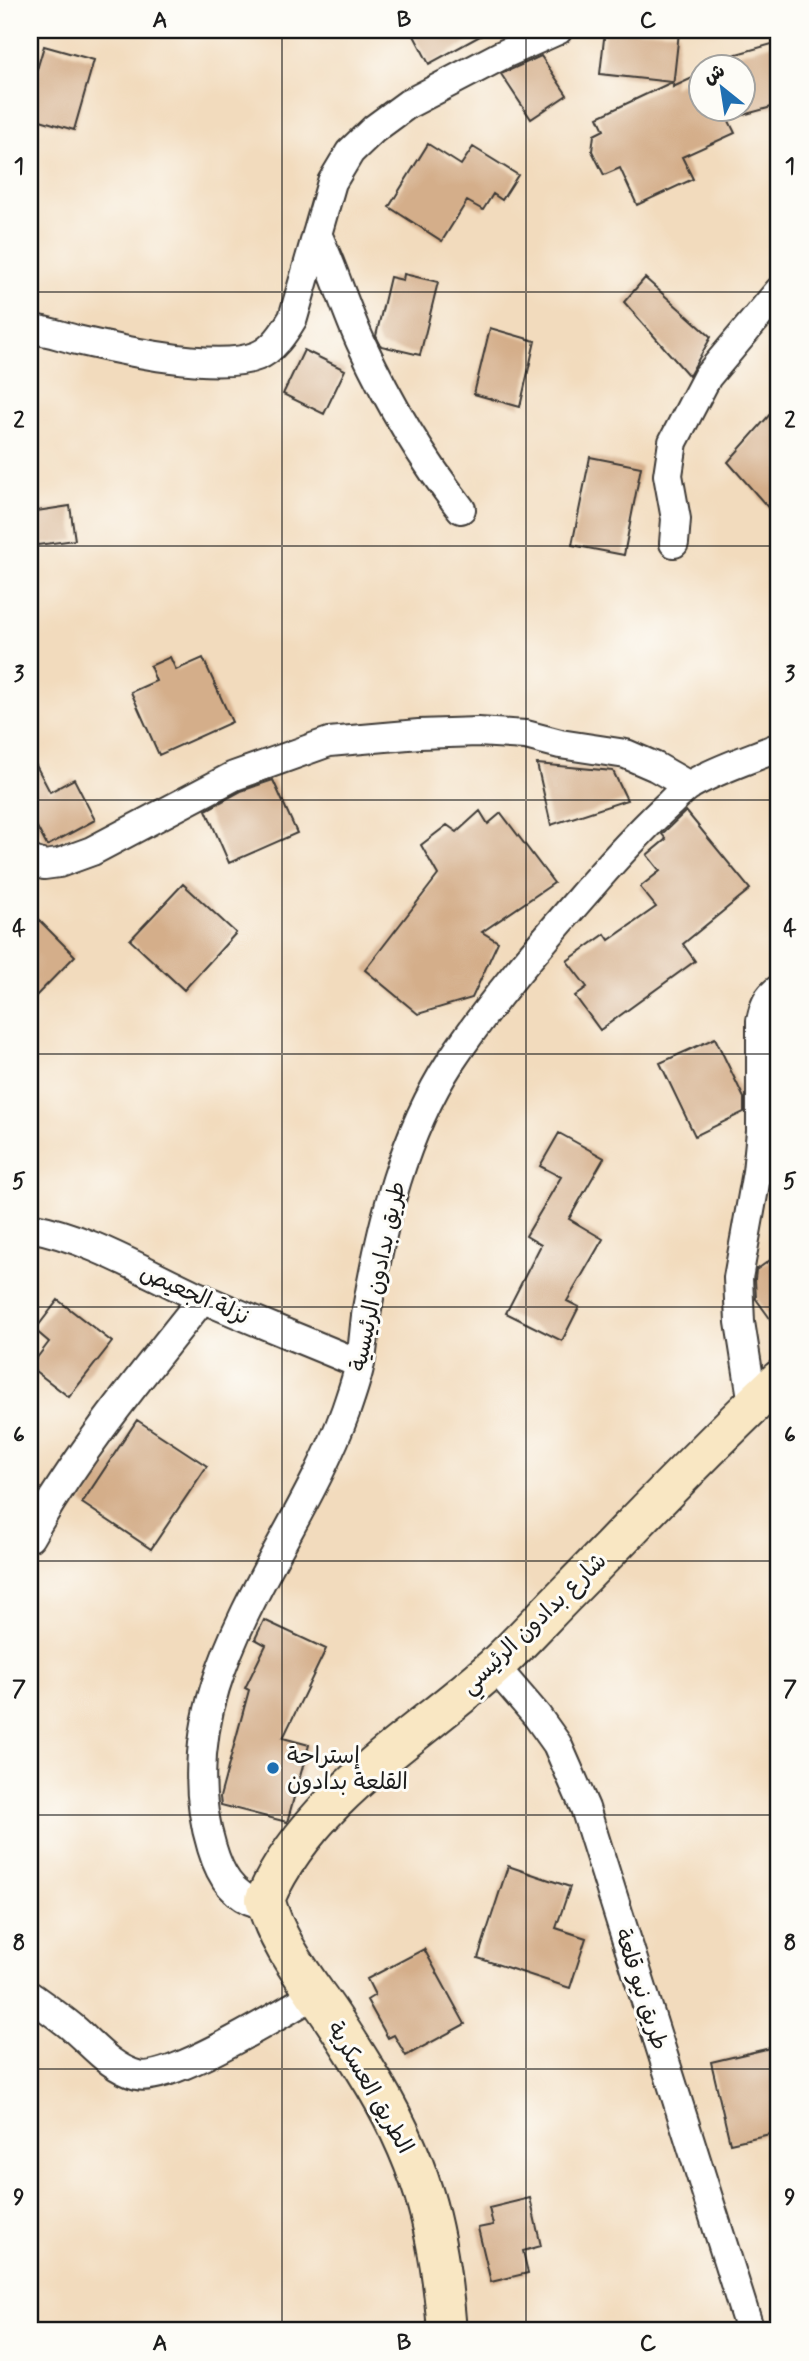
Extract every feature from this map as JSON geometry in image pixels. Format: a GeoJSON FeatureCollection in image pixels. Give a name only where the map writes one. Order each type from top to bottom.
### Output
{"type":"FeatureCollection","features":[{"type":"Feature","properties":{"kind":"main road","name":"شارع بدادون الرئيسي"},"geometry":{"type":"LineString","coordinates":[[265,1899],[271,1885],[303,1837],[326,1810],[385,1755],[494,1666],[766,1392]]}},
{"type":"Feature","properties":{"kind":"main road","name":"الطريق العسكرية"},"geometry":{"type":"LineString","coordinates":[[265,1899],[275,1930],[366,2070],[402,2132],[433,2225],[444,2287],[447,2331]]}},
{"type":"Feature","properties":{"kind":"street"},"geometry":{"type":"LineString","coordinates":[[30,329],[101,346],[186,360],[219,362],[258,356],[269,349],[293,318],[321,212],[332,181],[350,152],[374,129],[408,104],[502,55],[558,30]]}},
{"type":"Feature","properties":{"kind":"street"},"geometry":{"type":"LineString","coordinates":[[317,234],[337,276],[347,310],[373,365],[415,443],[461,509]]}},
{"type":"Feature","properties":{"kind":"street"},"geometry":{"type":"LineString","coordinates":[[674,543],[676,519],[668,475],[673,442],[707,377],[779,291]]}},
{"type":"Feature","properties":{"kind":"street"},"geometry":{"type":"LineString","coordinates":[[30,860],[44,864],[59,863],[92,851],[234,776],[329,743],[419,734],[478,732],[526,735],[560,744],[626,754],[689,786]]}},
{"type":"Feature","properties":{"kind":"street","name":"طريق بدادون الرئيسية"},"geometry":{"type":"LineString","coordinates":[[265,1899],[258,1903],[251,1901],[229,1885],[221,1872],[206,1830],[201,1763],[208,1705],[242,1618],[323,1462],[345,1412],[360,1364],[368,1307],[398,1172],[417,1124],[449,1063],[528,958],[640,830],[689,786],[779,747]]}},
{"type":"Feature","properties":{"kind":"street"},"geometry":{"type":"LineString","coordinates":[[766,1392],[740,1322],[738,1278],[757,1172],[761,1132],[761,1021],[764,1006],[779,989]]}},
{"type":"Feature","properties":{"kind":"street","name":"نزلة الجعيص"},"geometry":{"type":"LineString","coordinates":[[30,1227],[80,1241],[203,1298],[360,1364]]}},
{"type":"Feature","properties":{"kind":"street"},"geometry":{"type":"LineString","coordinates":[[30,1537],[46,1509],[130,1390],[203,1298]]}},
{"type":"Feature","properties":{"kind":"street","name":"طريق نيو قلعة"},"geometry":{"type":"LineString","coordinates":[[494,1666],[557,1744],[585,1808],[750,2331]]}},
{"type":"Feature","properties":{"kind":"street"},"geometry":{"type":"LineString","coordinates":[[30,1996],[119,2067],[135,2075],[148,2077],[169,2072],[196,2059],[316,1994]]}},
{"type":"Feature","properties":{"kind":"water"},"geometry":{"type":"Polygon","coordinates":[[[779,2175],[779,2231],[765,2179],[779,2175]]]}},
{"type":"Feature","properties":{"kind":"building"},"geometry":{"type":"Polygon","coordinates":[[[411,30],[491,30],[429,64],[411,30]]]}},
{"type":"Feature","properties":{"kind":"building"},"geometry":{"type":"Polygon","coordinates":[[[605,30],[679,32],[673,87],[686,81],[686,122],[730,122],[735,133],[682,157],[693,179],[637,205],[620,168],[604,175],[592,151],[594,135],[604,130],[598,117],[672,82],[600,74],[605,30]]]}},
{"type":"Feature","properties":{"kind":"building"},"geometry":{"type":"Polygon","coordinates":[[[779,42],[779,105],[756,111],[756,52],[744,52],[779,42]]]}},
{"type":"Feature","properties":{"kind":"building"},"geometry":{"type":"Polygon","coordinates":[[[44,46],[94,60],[74,130],[30,117],[30,93],[44,46]]]}},
{"type":"Feature","properties":{"kind":"building"},"geometry":{"type":"Polygon","coordinates":[[[541,56],[567,95],[531,119],[501,74],[541,56]]]}},
{"type":"Feature","properties":{"kind":"building"},"geometry":{"type":"Polygon","coordinates":[[[428,144],[461,165],[473,147],[518,175],[502,200],[493,194],[483,210],[467,201],[442,241],[389,207],[428,144]]]}},
{"type":"Feature","properties":{"kind":"building"},"geometry":{"type":"Polygon","coordinates":[[[404,274],[438,282],[420,355],[381,346],[376,336],[390,277],[403,280],[404,274]]]}},
{"type":"Feature","properties":{"kind":"building"},"geometry":{"type":"Polygon","coordinates":[[[645,278],[711,337],[689,376],[624,302],[645,278]]]}},
{"type":"Feature","properties":{"kind":"building"},"geometry":{"type":"Polygon","coordinates":[[[490,328],[535,341],[520,407],[474,394],[490,328]]]}},
{"type":"Feature","properties":{"kind":"building"},"geometry":{"type":"Polygon","coordinates":[[[304,350],[345,370],[324,414],[283,394],[304,350]]]}},
{"type":"Feature","properties":{"kind":"building"},"geometry":{"type":"Polygon","coordinates":[[[779,404],[779,520],[728,462],[779,404]]]}},
{"type":"Feature","properties":{"kind":"building"},"geometry":{"type":"Polygon","coordinates":[[[590,457],[641,467],[624,555],[572,545],[590,457]]]}},
{"type":"Feature","properties":{"kind":"building"},"geometry":{"type":"Polygon","coordinates":[[[70,506],[75,540],[30,546],[30,512],[70,506]]]}},
{"type":"Feature","properties":{"kind":"building"},"geometry":{"type":"Polygon","coordinates":[[[170,657],[176,670],[203,658],[232,722],[159,755],[131,692],[156,681],[150,666],[170,657]]]}},
{"type":"Feature","properties":{"kind":"building"},"geometry":{"type":"Polygon","coordinates":[[[30,754],[50,792],[74,779],[95,820],[47,846],[30,814],[30,754]]]}},
{"type":"Feature","properties":{"kind":"building"},"geometry":{"type":"Polygon","coordinates":[[[537,764],[613,771],[627,800],[551,825],[537,764]]]}},
{"type":"Feature","properties":{"kind":"building"},"geometry":{"type":"Polygon","coordinates":[[[273,780],[297,833],[229,863],[206,810],[241,791],[273,780]]]}},
{"type":"Feature","properties":{"kind":"building"},"geometry":{"type":"Polygon","coordinates":[[[480,811],[488,824],[501,813],[554,883],[482,932],[498,942],[472,998],[418,1014],[365,970],[438,875],[421,845],[447,825],[457,832],[480,811]]]}},
{"type":"Feature","properties":{"kind":"building"},"geometry":{"type":"Polygon","coordinates":[[[686,811],[750,889],[683,944],[695,961],[600,1030],[575,996],[587,987],[567,961],[605,934],[609,940],[656,907],[640,887],[660,871],[647,855],[666,839],[662,834],[686,811]]]}},
{"type":"Feature","properties":{"kind":"building"},"geometry":{"type":"Polygon","coordinates":[[[183,884],[236,933],[184,990],[130,940],[183,884]]]}},
{"type":"Feature","properties":{"kind":"building"},"geometry":{"type":"Polygon","coordinates":[[[30,911],[75,956],[30,1002],[30,911]]]}},
{"type":"Feature","properties":{"kind":"building"},"geometry":{"type":"Polygon","coordinates":[[[715,1038],[744,1098],[744,1112],[695,1136],[660,1063],[715,1038]]]}},
{"type":"Feature","properties":{"kind":"building"},"geometry":{"type":"Polygon","coordinates":[[[559,1133],[604,1158],[569,1219],[603,1239],[567,1301],[579,1307],[562,1341],[506,1313],[541,1245],[526,1236],[561,1177],[540,1166],[559,1133]]]}},
{"type":"Feature","properties":{"kind":"building"},"geometry":{"type":"Polygon","coordinates":[[[779,1254],[779,1331],[756,1299],[755,1279],[756,1270],[779,1254]]]}},
{"type":"Feature","properties":{"kind":"building"},"geometry":{"type":"Polygon","coordinates":[[[58,1300],[112,1342],[69,1397],[30,1367],[49,1342],[35,1330],[58,1300]]]}},
{"type":"Feature","properties":{"kind":"building"},"geometry":{"type":"Polygon","coordinates":[[[137,1420],[207,1466],[151,1549],[82,1503],[137,1420]]]}},
{"type":"Feature","properties":{"kind":"building"},"geometry":{"type":"Polygon","coordinates":[[[264,1620],[326,1649],[283,1738],[309,1745],[287,1822],[221,1805],[220,1797],[249,1690],[245,1688],[266,1645],[255,1639],[264,1620]]]}},
{"type":"Feature","properties":{"kind":"building"},"geometry":{"type":"Polygon","coordinates":[[[508,1866],[570,1887],[556,1928],[586,1938],[570,1988],[478,1958],[508,1866]]]}},
{"type":"Feature","properties":{"kind":"building"},"geometry":{"type":"Polygon","coordinates":[[[424,1949],[465,2024],[406,2056],[394,2035],[388,2038],[367,2000],[375,1995],[367,1979],[424,1949]]]}},
{"type":"Feature","properties":{"kind":"building"},"geometry":{"type":"Polygon","coordinates":[[[779,2046],[779,2132],[730,2143],[711,2062],[779,2046]]]}},
{"type":"Feature","properties":{"kind":"building"},"geometry":{"type":"Polygon","coordinates":[[[530,2198],[541,2246],[523,2251],[528,2273],[491,2282],[478,2228],[493,2225],[489,2208],[530,2198]]]}},
{"type":"Feature","properties":{"kind":"place","name":"إستراحة القلعة بدادون"},"geometry":{"type":"Point","coordinates":[273,1768]}}]}
